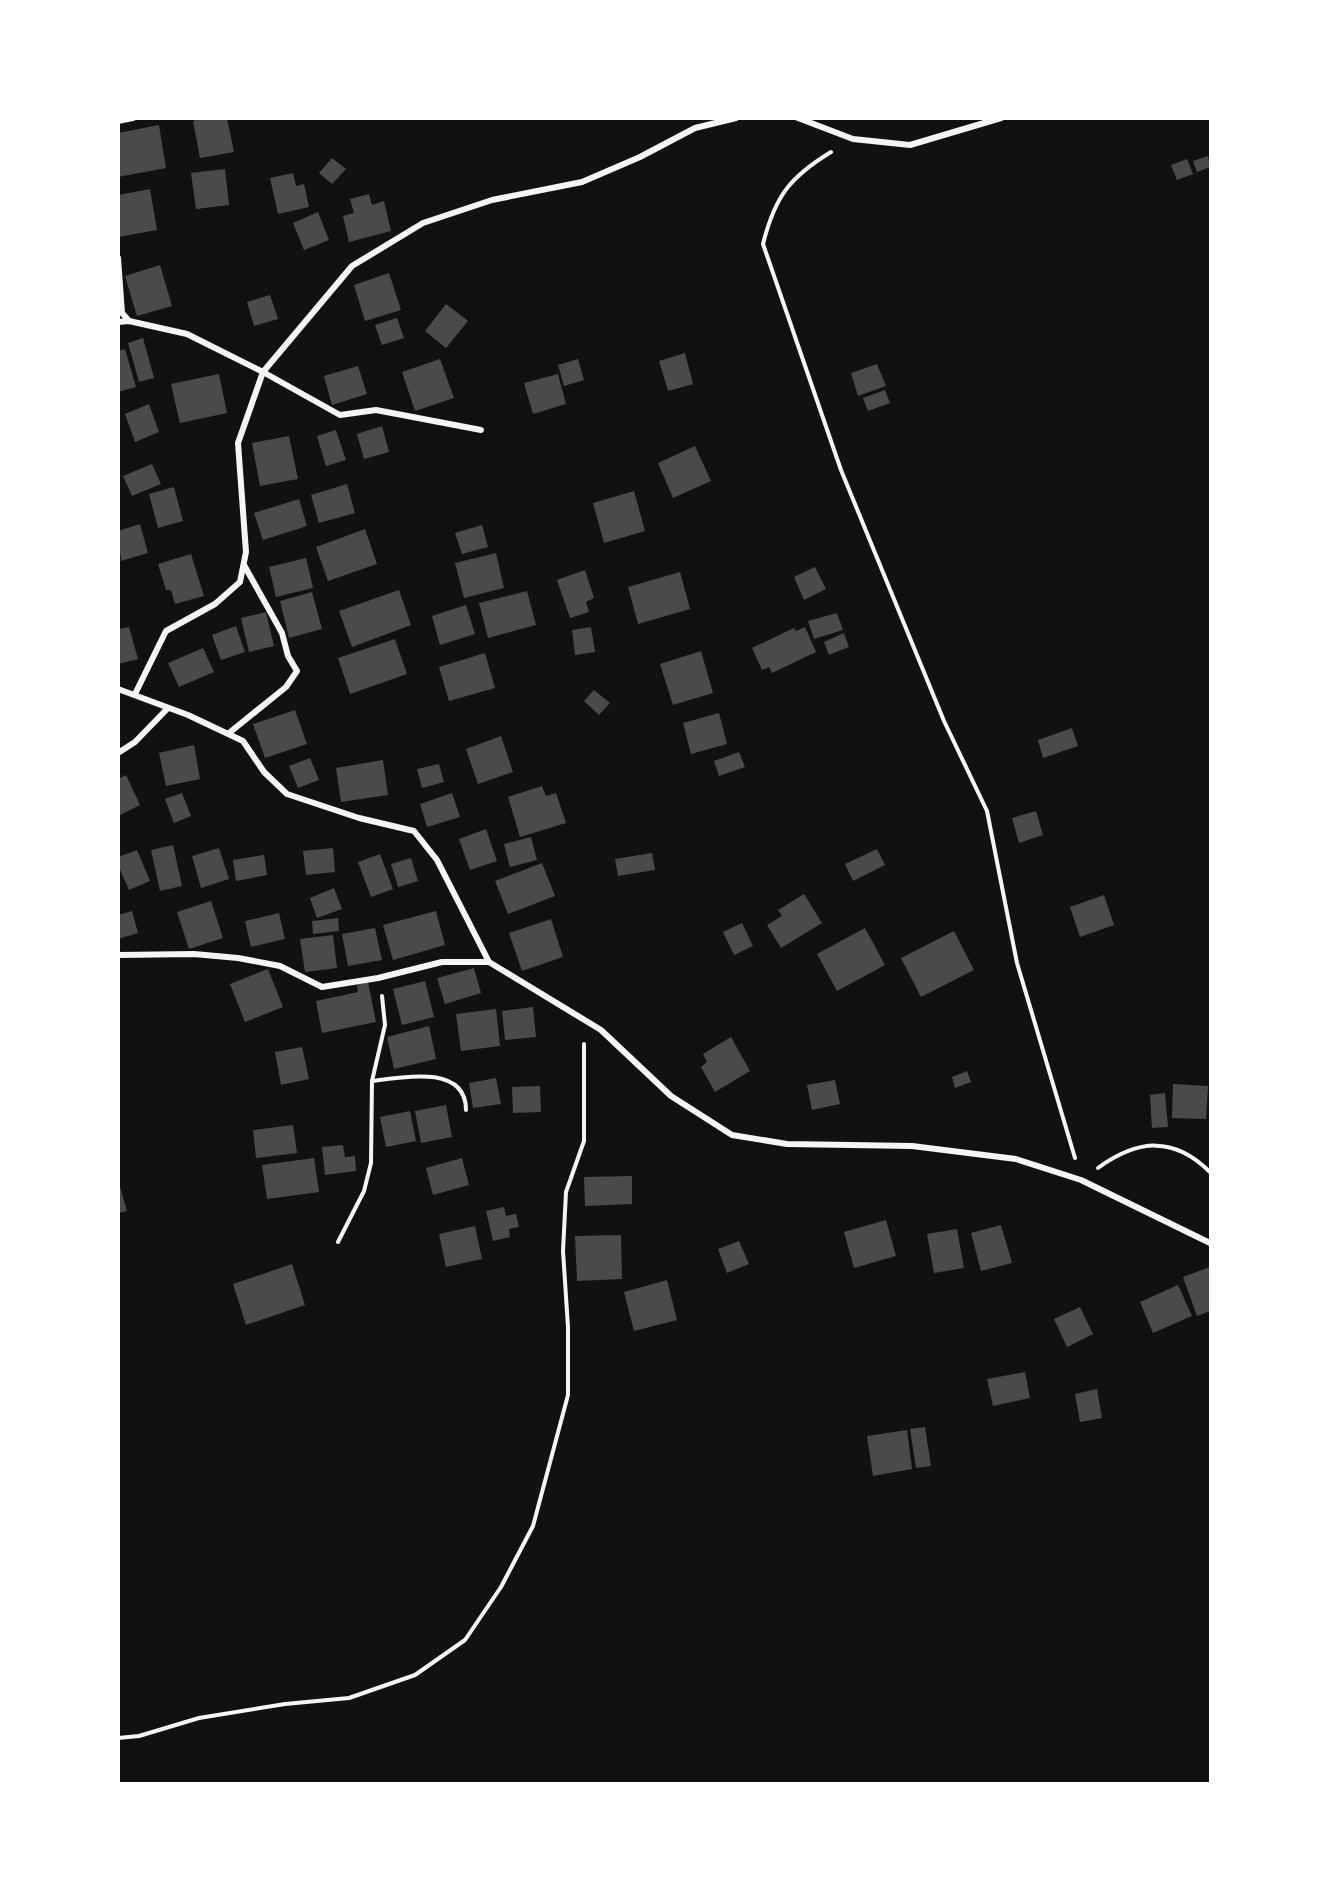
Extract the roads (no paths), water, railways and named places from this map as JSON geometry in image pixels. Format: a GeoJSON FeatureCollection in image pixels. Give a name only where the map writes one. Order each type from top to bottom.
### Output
{"type":"FeatureCollection","features":[{"type":"Feature","properties":{"kind":"street"},"geometry":{"type":"LineString","coordinates":[[118,121],[133,118]]}},
{"type":"Feature","properties":{"kind":"street"},"geometry":{"type":"LineString","coordinates":[[135,694],[166,631],[215,604],[240,582],[246,552],[238,443],[263,372],[352,266],[423,222],[492,200],[582,182],[640,157],[694,128],[736,118]]}},
{"type":"Feature","properties":{"kind":"street"},"geometry":{"type":"LineString","coordinates":[[798,118],[853,140],[910,145],[1001,118]]}},
{"type":"Feature","properties":{"kind":"street"},"geometry":{"type":"LineString","coordinates":[[118,258],[120,313],[129,321]]}},
{"type":"Feature","properties":{"kind":"street"},"geometry":{"type":"LineString","coordinates":[[118,322],[129,321],[187,334],[263,372],[339,415],[376,411],[481,430]]}},
{"type":"Feature","properties":{"kind":"street"},"geometry":{"type":"LineString","coordinates":[[229,733],[286,687],[297,671],[288,656],[282,633],[243,565]]}},
{"type":"Feature","properties":{"kind":"street"},"geometry":{"type":"LineString","coordinates":[[118,689],[229,733],[243,741],[264,772],[287,794],[359,818],[414,831],[436,860],[489,962]]}},
{"type":"Feature","properties":{"kind":"street"},"geometry":{"type":"LineString","coordinates":[[118,753],[135,742],[168,708]]}},
{"type":"Feature","properties":{"kind":"street"},"geometry":{"type":"LineString","coordinates":[[118,955],[194,954],[238,958],[280,966],[322,987],[378,978],[442,962],[489,962],[601,1030],[672,1096],[732,1135],[787,1144],[912,1146],[1016,1159],[1081,1180],[1210,1243]]}}]}
